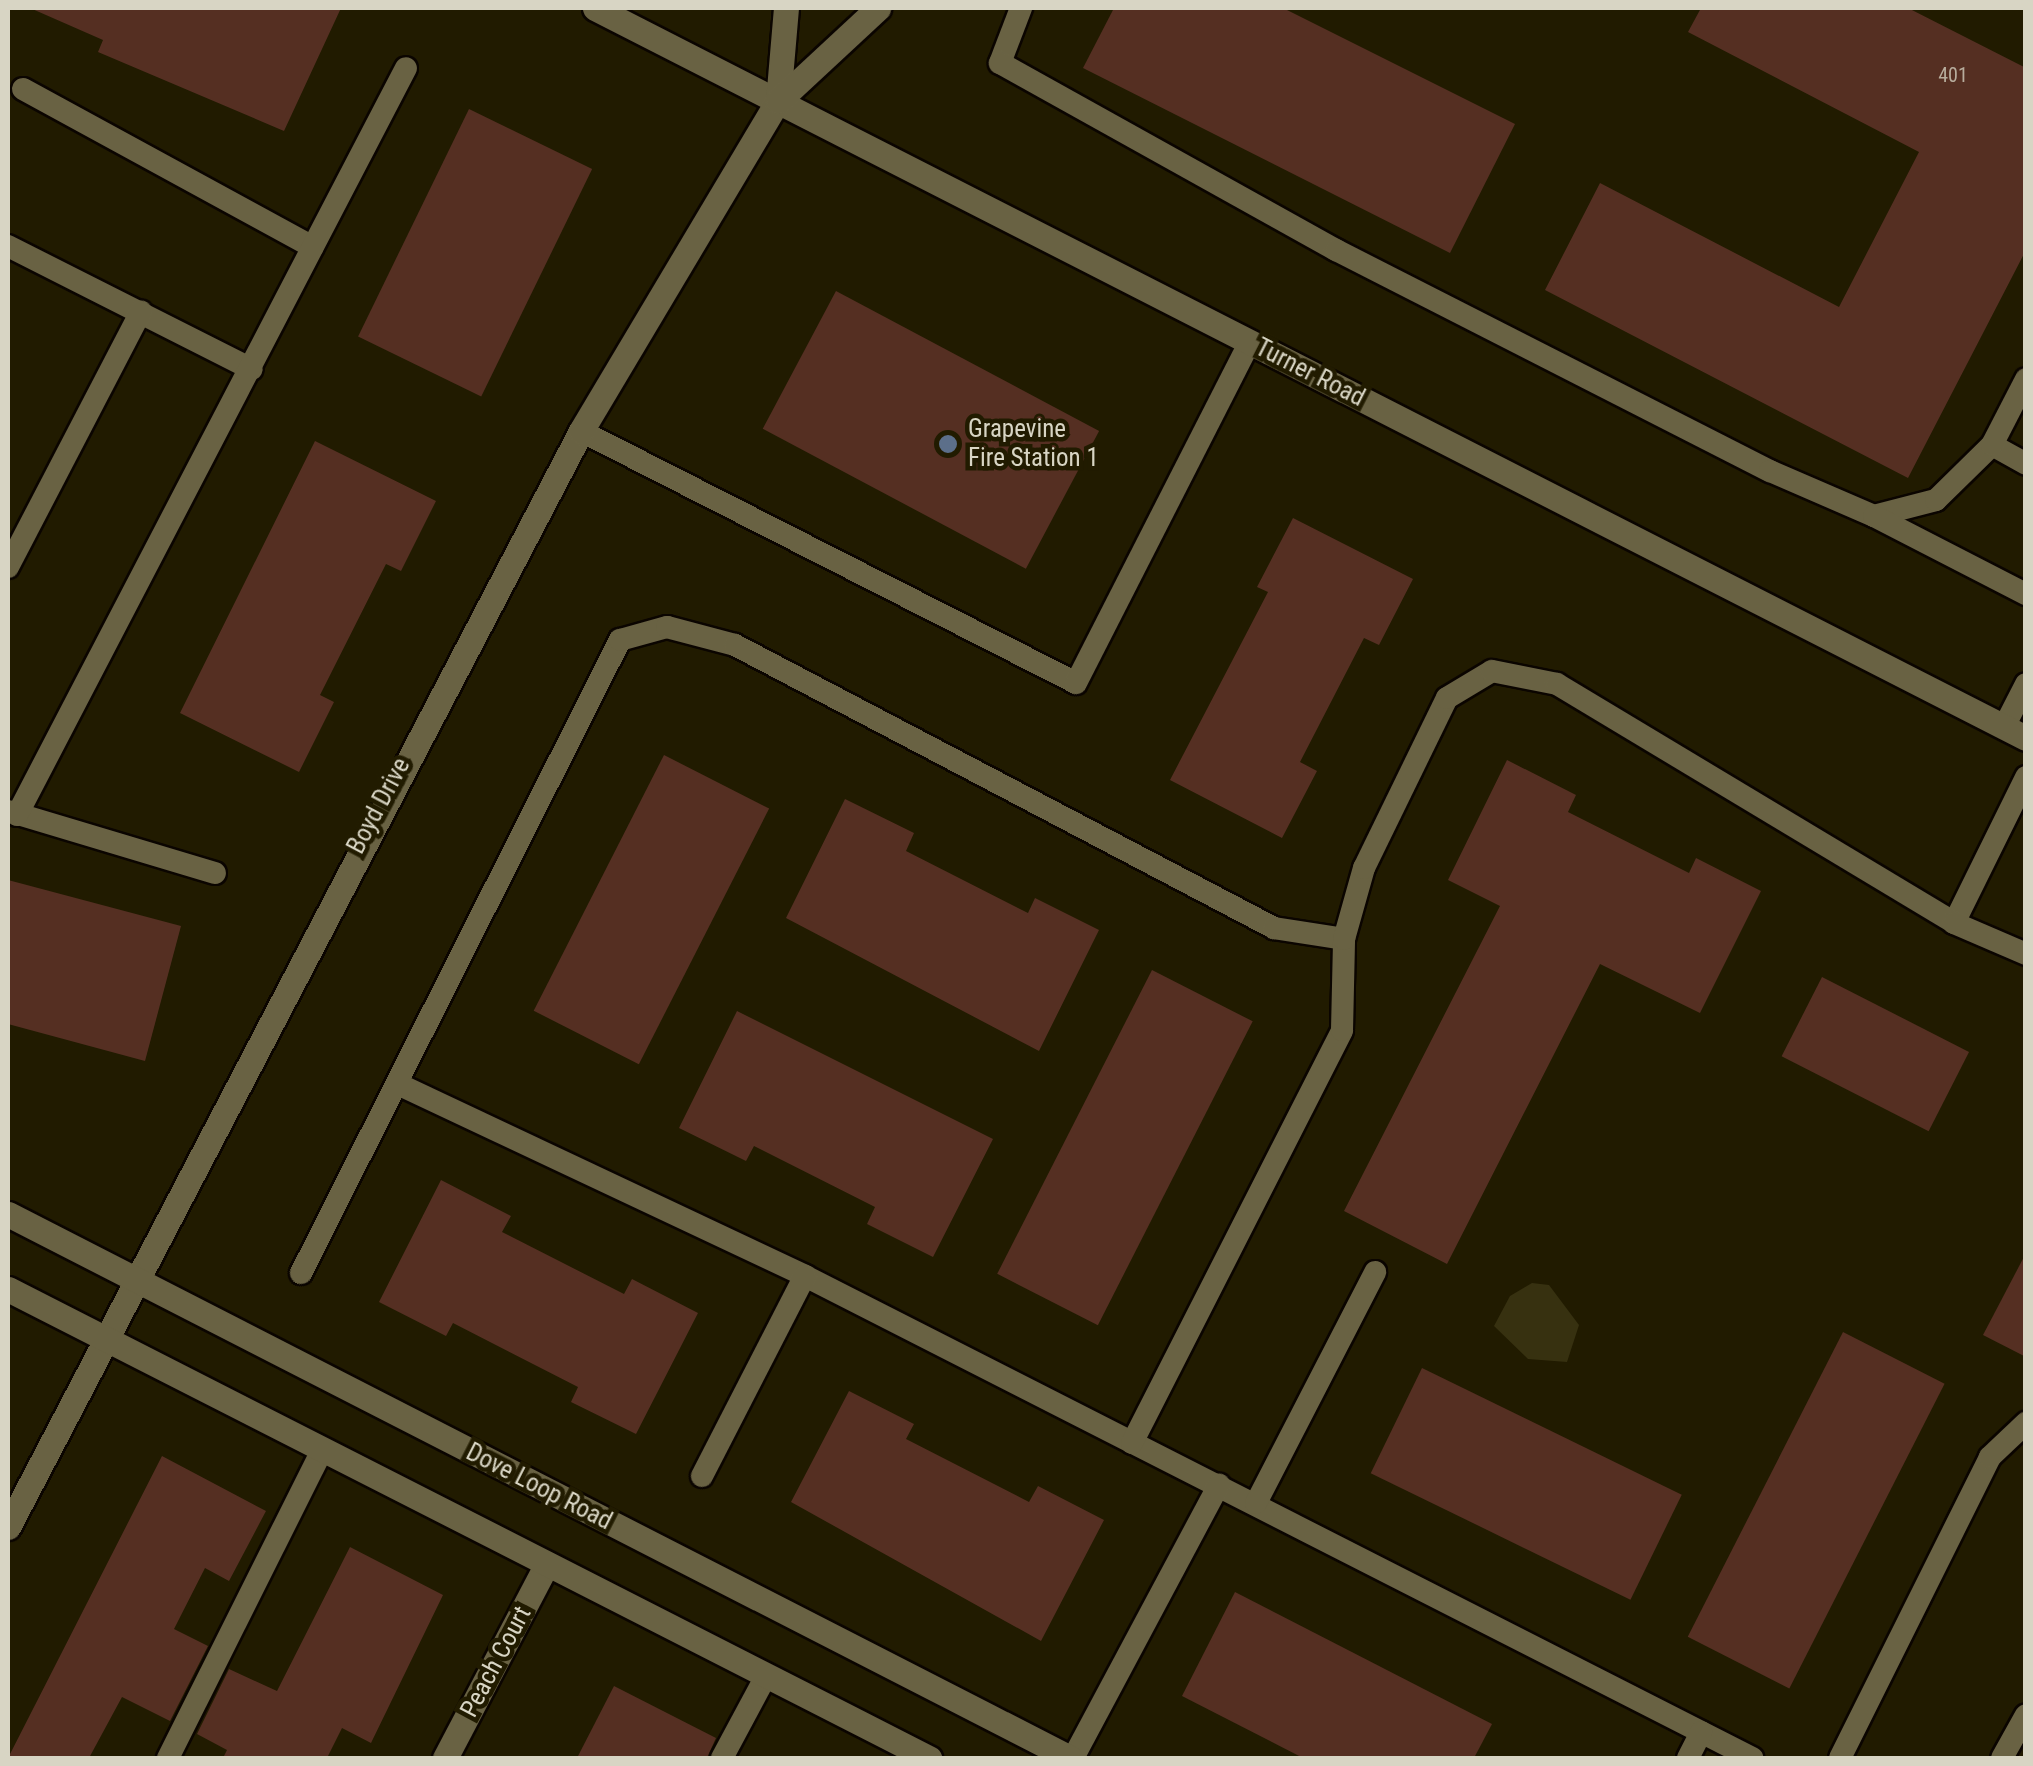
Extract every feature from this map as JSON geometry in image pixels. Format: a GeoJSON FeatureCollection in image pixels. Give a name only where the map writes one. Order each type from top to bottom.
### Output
{"type":"FeatureCollection","features":[{"type":"Feature","properties":{"kind":"street","name":"Turner Road"},"geometry":{"type":"LineString","coordinates":[[595,8],[2015,732]]}},
{"type":"Feature","properties":{"kind":"street","name":"Boyd Drive"},"geometry":{"type":"LineString","coordinates":[[778,101],[786,8]]}},
{"type":"Feature","properties":{"kind":"street","name":"Boyd Drive"},"geometry":{"type":"LineString","coordinates":[[8,1527],[133,1279],[581,431],[778,101],[878,8]]}},
{"type":"Feature","properties":{"kind":"street","name":"Dove Loop Road"},"geometry":{"type":"LineString","coordinates":[[8,1214],[1071,1758]]}},
{"type":"Feature","properties":{"kind":"street"},"geometry":{"type":"LineString","coordinates":[[8,1289],[320,1455],[547,1564],[929,1758]]}},
{"type":"Feature","properties":{"kind":"street","name":"Peach Court"},"geometry":{"type":"LineString","coordinates":[[445,1758],[547,1564]]}},
{"type":"Feature","properties":{"kind":"lane"},"geometry":{"type":"LineString","coordinates":[[1021,8],[1000,62],[1353,258],[2026,594]]}},
{"type":"Feature","properties":{"kind":"lane"},"geometry":{"type":"LineString","coordinates":[[215,872],[12,813],[252,369],[406,68]]}},
{"type":"Feature","properties":{"kind":"lane"},"geometry":{"type":"LineString","coordinates":[[23,89],[314,247]]}},
{"type":"Feature","properties":{"kind":"lane"},"geometry":{"type":"LineString","coordinates":[[8,246],[252,369]]}},
{"type":"Feature","properties":{"kind":"lane"},"geometry":{"type":"LineString","coordinates":[[8,567],[141,312]]}},
{"type":"Feature","properties":{"kind":"lane"},"geometry":{"type":"LineString","coordinates":[[581,431],[1076,682],[1250,342]]}},
{"type":"Feature","properties":{"kind":"lane"},"geometry":{"type":"LineString","coordinates":[[1874,516],[1936,500],[1992,445],[2026,379]]}},
{"type":"Feature","properties":{"kind":"lane"},"geometry":{"type":"LineString","coordinates":[[1992,445],[2026,464]]}},
{"type":"Feature","properties":{"kind":"lane"},"geometry":{"type":"LineString","coordinates":[[301,1273],[402,1086],[620,640],[667,627],[734,645],[1274,928],[1344,939]]}},
{"type":"Feature","properties":{"kind":"lane"},"geometry":{"type":"LineString","coordinates":[[1132,1443],[1342,1030],[1344,939],[1364,868],[1447,698],[1492,671],[1557,684],[1954,923],[2026,954]]}},
{"type":"Feature","properties":{"kind":"lane"},"geometry":{"type":"LineString","coordinates":[[2015,732],[2026,684]]}},
{"type":"Feature","properties":{"kind":"lane"},"geometry":{"type":"LineString","coordinates":[[1954,923],[2026,776]]}},
{"type":"Feature","properties":{"kind":"lane"},"geometry":{"type":"LineString","coordinates":[[402,1086],[806,1276],[1752,1758]]}},
{"type":"Feature","properties":{"kind":"lane"},"geometry":{"type":"LineString","coordinates":[[1256,1503],[1375,1272]]}},
{"type":"Feature","properties":{"kind":"lane"},"geometry":{"type":"LineString","coordinates":[[702,1476],[806,1276]]}},
{"type":"Feature","properties":{"kind":"lane"},"geometry":{"type":"LineString","coordinates":[[1840,1758],[1990,1457],[2026,1423]]}},
{"type":"Feature","properties":{"kind":"lane"},"geometry":{"type":"LineString","coordinates":[[168,1758],[320,1455]]}},
{"type":"Feature","properties":{"kind":"lane"},"geometry":{"type":"LineString","coordinates":[[1071,1758],[1218,1484]]}},
{"type":"Feature","properties":{"kind":"lane"},"geometry":{"type":"LineString","coordinates":[[722,1758],[766,1676]]}},
{"type":"Feature","properties":{"kind":"lane"},"geometry":{"type":"LineString","coordinates":[[2002,1758],[2026,1714]]}},
{"type":"Feature","properties":{"kind":"lane"},"geometry":{"type":"LineString","coordinates":[[1688,1758],[1701,1732]]}},
{"type":"Feature","properties":{"kind":"shaded area"},"geometry":{"type":"Polygon","coordinates":[[[1532,1283],[1549,1285],[1579,1325],[1567,1362],[1528,1359],[1494,1326],[1510,1296],[1532,1283]]]}},
{"type":"Feature","properties":{"kind":"building"},"geometry":{"type":"Polygon","coordinates":[[[30,8],[341,8],[284,131],[98,52],[103,40],[30,8]]]}},
{"type":"Feature","properties":{"kind":"building"},"geometry":{"type":"Polygon","coordinates":[[[1114,8],[1283,8],[1515,124],[1450,253],[1083,68],[1114,8]]]}},
{"type":"Feature","properties":{"kind":"building"},"geometry":{"type":"Polygon","coordinates":[[[1701,8],[1908,8],[2026,68],[2026,250],[1908,478],[1545,290],[1600,183],[1839,307],[1919,152],[1688,32],[1701,8]]]}},
{"type":"Feature","properties":{"kind":"building"},"geometry":{"type":"Polygon","coordinates":[[[469,109],[592,169],[481,396],[358,336],[469,109]]]}},
{"type":"Feature","properties":{"kind":"building"},"geometry":{"type":"Polygon","coordinates":[[[836,291],[1099,431],[1026,569],[763,429],[836,291]]]}},
{"type":"Feature","properties":{"kind":"building"},"geometry":{"type":"Polygon","coordinates":[[[315,441],[436,501],[401,571],[386,564],[320,695],[334,702],[299,772],[180,713],[315,441]]]}},
{"type":"Feature","properties":{"kind":"building"},"geometry":{"type":"Polygon","coordinates":[[[1293,518],[1413,579],[1379,645],[1364,638],[1300,762],[1317,771],[1282,838],[1170,780],[1268,592],[1257,587],[1293,518]]]}},
{"type":"Feature","properties":{"kind":"building"},"geometry":{"type":"Polygon","coordinates":[[[664,755],[769,809],[639,1064],[534,1011],[664,755]]]}},
{"type":"Feature","properties":{"kind":"building"},"geometry":{"type":"Polygon","coordinates":[[[1507,760],[1576,795],[1568,812],[1689,873],[1696,858],[1761,891],[1700,1013],[1600,964],[1447,1264],[1344,1211],[1500,906],[1448,880],[1507,760]]]}},
{"type":"Feature","properties":{"kind":"building"},"geometry":{"type":"Polygon","coordinates":[[[845,799],[914,833],[906,851],[1028,913],[1035,898],[1099,930],[1039,1051],[786,918],[845,799]]]}},
{"type":"Feature","properties":{"kind":"building"},"geometry":{"type":"Polygon","coordinates":[[[8,880],[181,926],[145,1061],[8,1024],[8,880]]]}},
{"type":"Feature","properties":{"kind":"building"},"geometry":{"type":"Polygon","coordinates":[[[1152,970],[1253,1021],[1098,1325],[997,1274],[1152,970]]]}},
{"type":"Feature","properties":{"kind":"building"},"geometry":{"type":"Polygon","coordinates":[[[1822,977],[1969,1052],[1929,1131],[1782,1056],[1822,977]]]}},
{"type":"Feature","properties":{"kind":"building"},"geometry":{"type":"Polygon","coordinates":[[[737,1011],[993,1139],[933,1257],[867,1224],[875,1207],[754,1146],[746,1161],[679,1128],[737,1011]]]}},
{"type":"Feature","properties":{"kind":"building"},"geometry":{"type":"Polygon","coordinates":[[[441,1180],[511,1216],[502,1232],[624,1294],[632,1279],[698,1313],[636,1434],[571,1402],[578,1387],[453,1323],[446,1336],[379,1302],[441,1180]]]}},
{"type":"Feature","properties":{"kind":"building"},"geometry":{"type":"Polygon","coordinates":[[[2026,1253],[2026,1357],[1983,1335],[2026,1253]]]}},
{"type":"Feature","properties":{"kind":"building"},"geometry":{"type":"Polygon","coordinates":[[[1843,1332],[1945,1384],[1789,1688],[1688,1637],[1843,1332]]]}},
{"type":"Feature","properties":{"kind":"building"},"geometry":{"type":"Polygon","coordinates":[[[1422,1368],[1682,1495],[1630,1600],[1371,1473],[1422,1368]]]}},
{"type":"Feature","properties":{"kind":"building"},"geometry":{"type":"Polygon","coordinates":[[[849,1391],[914,1424],[906,1439],[1029,1502],[1038,1486],[1104,1520],[1041,1641],[791,1502],[849,1391]]]}},
{"type":"Feature","properties":{"kind":"building"},"geometry":{"type":"Polygon","coordinates":[[[162,1456],[266,1511],[229,1581],[205,1568],[174,1629],[208,1646],[170,1721],[122,1697],[89,1758],[8,1758],[162,1456]]]}},
{"type":"Feature","properties":{"kind":"building"},"geometry":{"type":"Polygon","coordinates":[[[350,1547],[443,1595],[371,1743],[342,1728],[327,1758],[223,1758],[227,1750],[197,1734],[229,1669],[277,1691],[350,1547]]]}},
{"type":"Feature","properties":{"kind":"building"},"geometry":{"type":"Polygon","coordinates":[[[1235,1592],[1492,1724],[1474,1758],[1303,1758],[1182,1696],[1235,1592]]]}},
{"type":"Feature","properties":{"kind":"building"},"geometry":{"type":"Polygon","coordinates":[[[614,1686],[716,1738],[707,1758],[577,1758],[614,1686]]]}},
{"type":"Feature","properties":{"kind":"place","name":"Grapevine Fire Station 1"},"geometry":{"type":"Point","coordinates":[948,444]}}]}
